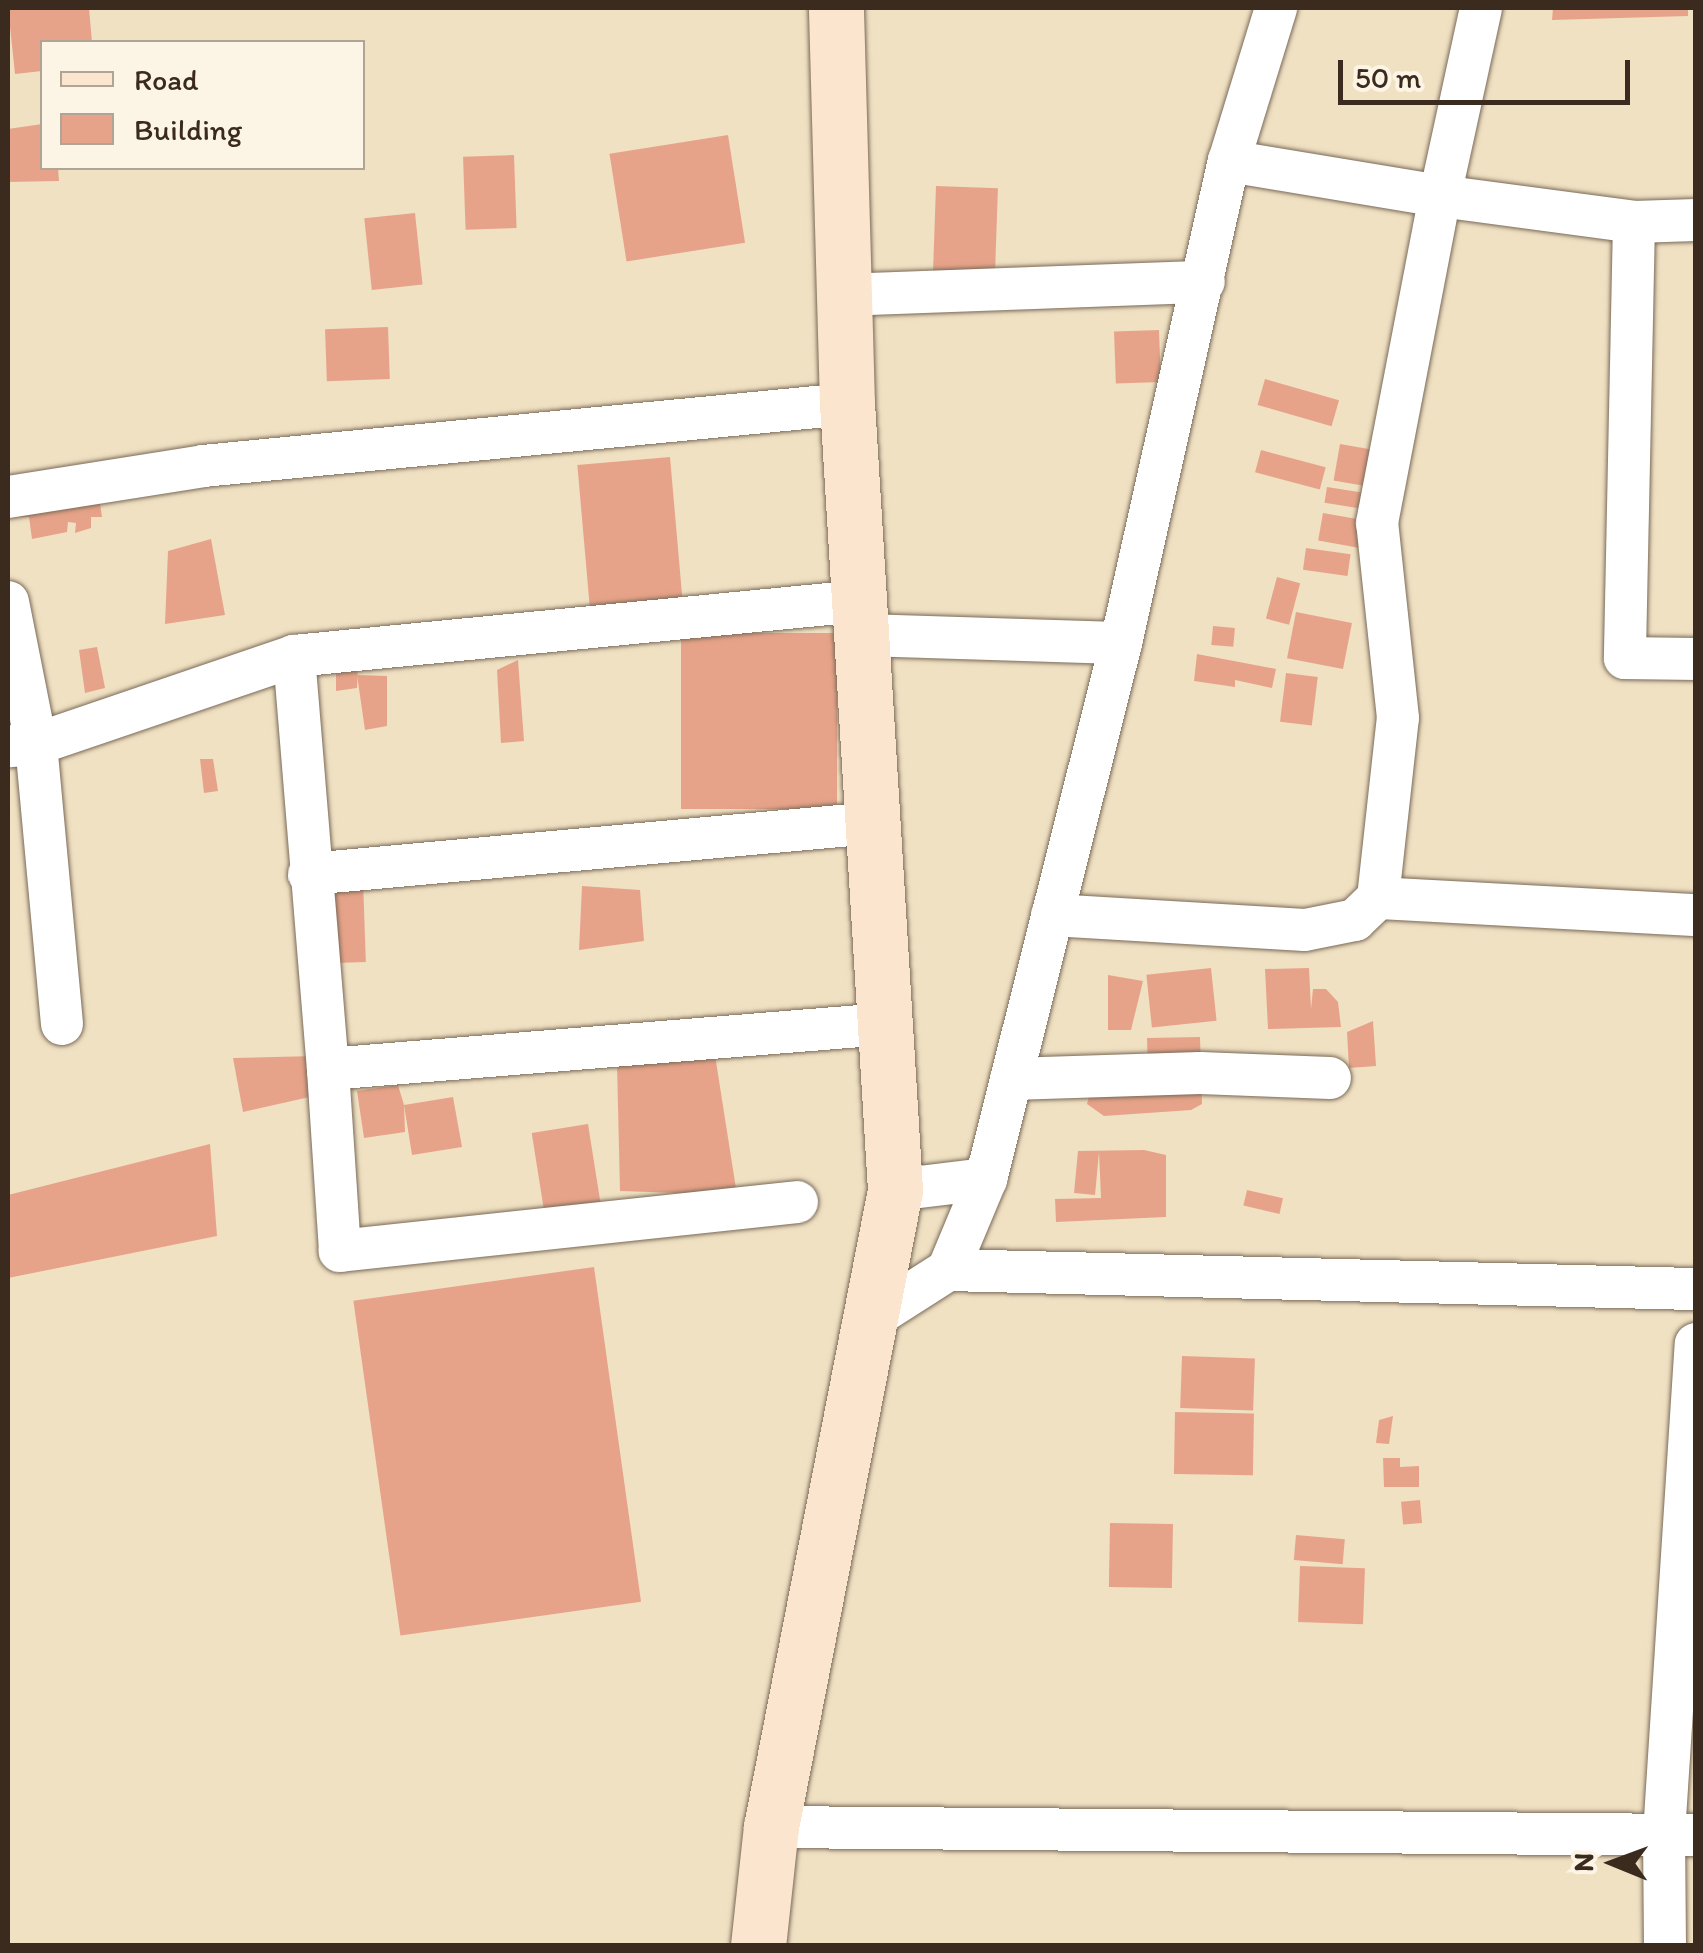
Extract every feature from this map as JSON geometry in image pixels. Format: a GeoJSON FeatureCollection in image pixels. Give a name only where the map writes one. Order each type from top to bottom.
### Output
{"type":"FeatureCollection","features":[{"type":"Feature","properties":{"kind":"street"},"geometry":{"type":"LineString","coordinates":[[758,1946],[770,1827],[896,1190],[847,404],[836,8]]}},
{"type":"Feature","properties":{"kind":"street"},"geometry":{"type":"LineString","coordinates":[[948,1270],[986,1179],[1121,644],[1229,161],[1276,8]]}},
{"type":"Feature","properties":{"kind":"street"},"geometry":{"type":"LineString","coordinates":[[1052,915],[1305,930],[1355,920],[1378,898],[1398,718],[1376,523],[1481,8]]}},
{"type":"Feature","properties":{"kind":"street"},"geometry":{"type":"LineString","coordinates":[[1229,161],[1440,196],[1634,222],[1696,220]]}},
{"type":"Feature","properties":{"kind":"street"},"geometry":{"type":"LineString","coordinates":[[1634,222],[1625,658],[1696,658]]}},
{"type":"Feature","properties":{"kind":"street"},"geometry":{"type":"LineString","coordinates":[[842,295],[1204,282]]}},
{"type":"Feature","properties":{"kind":"street"},"geometry":{"type":"LineString","coordinates":[[8,497],[204,466],[847,404]]}},
{"type":"Feature","properties":{"kind":"street"},"geometry":{"type":"LineString","coordinates":[[8,602],[22,745],[62,1024]]}},
{"type":"Feature","properties":{"kind":"street"},"geometry":{"type":"LineString","coordinates":[[22,745],[294,656],[860,618],[1121,644]]}},
{"type":"Feature","properties":{"kind":"street"},"geometry":{"type":"LineString","coordinates":[[294,656],[340,1251],[797,1202]]}},
{"type":"Feature","properties":{"kind":"street"},"geometry":{"type":"LineString","coordinates":[[309,874],[873,823]]}},
{"type":"Feature","properties":{"kind":"street"},"geometry":{"type":"LineString","coordinates":[[1378,898],[1696,915]]}},
{"type":"Feature","properties":{"kind":"street"},"geometry":{"type":"LineString","coordinates":[[328,1068],[886,1024]]}},
{"type":"Feature","properties":{"kind":"street"},"geometry":{"type":"LineString","coordinates":[[1011,1079],[1200,1073],[1330,1078]]}},
{"type":"Feature","properties":{"kind":"street"},"geometry":{"type":"LineString","coordinates":[[896,1190],[986,1179]]}},
{"type":"Feature","properties":{"kind":"street"},"geometry":{"type":"LineString","coordinates":[[870,1319],[948,1270],[1696,1289]]}},
{"type":"Feature","properties":{"kind":"street"},"geometry":{"type":"LineString","coordinates":[[1665,1946],[1680,1834],[1696,1344]]}},
{"type":"Feature","properties":{"kind":"street"},"geometry":{"type":"LineString","coordinates":[[770,1827],[1680,1834]]}},
{"type":"Feature","properties":{"kind":"building"},"geometry":{"type":"Polygon","coordinates":[[[8,8],[89,8],[92,40],[40,40],[40,71],[15,74],[8,8]]]}},
{"type":"Feature","properties":{"kind":"building"},"geometry":{"type":"Polygon","coordinates":[[[1553,8],[1688,8],[1688,16],[1552,20],[1553,8]]]}},
{"type":"Feature","properties":{"kind":"building"},"geometry":{"type":"Polygon","coordinates":[[[40,124],[40,170],[58,170],[59,181],[8,182],[8,129],[40,124]]]}},
{"type":"Feature","properties":{"kind":"building"},"geometry":{"type":"Polygon","coordinates":[[[728,135],[745,243],[627,261],[609,154],[728,135]]]}},
{"type":"Feature","properties":{"kind":"building"},"geometry":{"type":"Polygon","coordinates":[[[514,155],[517,228],[466,230],[463,157],[514,155]]]}},
{"type":"Feature","properties":{"kind":"building"},"geometry":{"type":"Polygon","coordinates":[[[936,186],[998,188],[995,275],[933,273],[936,186]]]}},
{"type":"Feature","properties":{"kind":"building"},"geometry":{"type":"Polygon","coordinates":[[[415,213],[423,285],[372,290],[364,218],[415,213]]]}},
{"type":"Feature","properties":{"kind":"building"},"geometry":{"type":"Polygon","coordinates":[[[388,327],[390,379],[327,381],[325,329],[388,327]]]}},
{"type":"Feature","properties":{"kind":"building"},"geometry":{"type":"Polygon","coordinates":[[[1159,330],[1161,382],[1116,384],[1114,332],[1159,330]]]}},
{"type":"Feature","properties":{"kind":"building"},"geometry":{"type":"Polygon","coordinates":[[[1265,379],[1339,400],[1332,426],[1258,405],[1265,379]]]}},
{"type":"Feature","properties":{"kind":"building"},"geometry":{"type":"Polygon","coordinates":[[[1340,444],[1387,452],[1381,489],[1334,480],[1340,444]]]}},
{"type":"Feature","properties":{"kind":"building"},"geometry":{"type":"Polygon","coordinates":[[[1261,450],[1326,467],[1320,490],[1255,472],[1261,450]]]}},
{"type":"Feature","properties":{"kind":"building"},"geometry":{"type":"Polygon","coordinates":[[[670,457],[683,606],[590,615],[577,465],[670,457]]]}},
{"type":"Feature","properties":{"kind":"building"},"geometry":{"type":"Polygon","coordinates":[[[1327,487],[1382,496],[1380,512],[1324,503],[1327,487]]]}},
{"type":"Feature","properties":{"kind":"building"},"geometry":{"type":"Polygon","coordinates":[[[99,496],[102,517],[91,517],[91,528],[75,533],[76,523],[68,522],[67,532],[32,539],[29,517],[14,517],[99,496]]]}},
{"type":"Feature","properties":{"kind":"building"},"geometry":{"type":"Polygon","coordinates":[[[1323,513],[1377,523],[1372,550],[1318,541],[1323,513]]]}},
{"type":"Feature","properties":{"kind":"building"},"geometry":{"type":"Polygon","coordinates":[[[211,539],[225,615],[165,624],[168,551],[211,539]]]}},
{"type":"Feature","properties":{"kind":"building"},"geometry":{"type":"Polygon","coordinates":[[[1306,548],[1351,554],[1348,576],[1303,570],[1306,548]]]}},
{"type":"Feature","properties":{"kind":"building"},"geometry":{"type":"Polygon","coordinates":[[[1277,577],[1300,583],[1289,625],[1266,619],[1277,577]]]}},
{"type":"Feature","properties":{"kind":"building"},"geometry":{"type":"Polygon","coordinates":[[[1296,612],[1352,623],[1343,669],[1287,658],[1296,612]]]}},
{"type":"Feature","properties":{"kind":"building"},"geometry":{"type":"Polygon","coordinates":[[[1213,626],[1235,628],[1233,647],[1211,645],[1213,626]]]}},
{"type":"Feature","properties":{"kind":"building"},"geometry":{"type":"Polygon","coordinates":[[[681,633],[837,633],[837,809],[681,809],[681,633]]]}},
{"type":"Feature","properties":{"kind":"building"},"geometry":{"type":"Polygon","coordinates":[[[97,647],[105,688],[85,693],[79,650],[97,647]]]}},
{"type":"Feature","properties":{"kind":"building"},"geometry":{"type":"Polygon","coordinates":[[[1197,654],[1276,669],[1272,688],[1235,680],[1235,687],[1194,681],[1197,654]]]}},
{"type":"Feature","properties":{"kind":"building"},"geometry":{"type":"Polygon","coordinates":[[[518,660],[524,741],[501,743],[497,670],[518,660]]]}},
{"type":"Feature","properties":{"kind":"building"},"geometry":{"type":"Polygon","coordinates":[[[336,665],[358,665],[357,688],[336,691],[336,665]]]}},
{"type":"Feature","properties":{"kind":"building"},"geometry":{"type":"Polygon","coordinates":[[[1286,673],[1318,677],[1312,726],[1280,722],[1286,673]]]}},
{"type":"Feature","properties":{"kind":"building"},"geometry":{"type":"Polygon","coordinates":[[[357,675],[387,676],[387,726],[365,730],[357,675]]]}},
{"type":"Feature","properties":{"kind":"building"},"geometry":{"type":"Polygon","coordinates":[[[200,759],[213,759],[218,791],[204,793],[200,759]]]}},
{"type":"Feature","properties":{"kind":"building"},"geometry":{"type":"Polygon","coordinates":[[[363,880],[366,962],[328,963],[325,881],[363,880]]]}},
{"type":"Feature","properties":{"kind":"building"},"geometry":{"type":"Polygon","coordinates":[[[582,886],[640,890],[644,941],[579,950],[582,886]]]}},
{"type":"Feature","properties":{"kind":"building"},"geometry":{"type":"Polygon","coordinates":[[[1211,968],[1217,1021],[1152,1028],[1146,975],[1211,968]]]}},
{"type":"Feature","properties":{"kind":"building"},"geometry":{"type":"Polygon","coordinates":[[[1309,968],[1311,1009],[1313,989],[1326,989],[1338,1002],[1341,1027],[1268,1029],[1265,969],[1309,968]]]}},
{"type":"Feature","properties":{"kind":"building"},"geometry":{"type":"Polygon","coordinates":[[[1108,975],[1143,981],[1131,1030],[1108,1030],[1108,975]]]}},
{"type":"Feature","properties":{"kind":"building"},"geometry":{"type":"Polygon","coordinates":[[[1373,1021],[1376,1066],[1349,1068],[1347,1032],[1373,1021]]]}},
{"type":"Feature","properties":{"kind":"building"},"geometry":{"type":"Polygon","coordinates":[[[1200,1037],[1202,1104],[1191,1110],[1104,1116],[1087,1104],[1094,1078],[1148,1075],[1147,1038],[1200,1037]]]}},
{"type":"Feature","properties":{"kind":"building"},"geometry":{"type":"Polygon","coordinates":[[[715,1055],[737,1195],[620,1191],[617,1064],[715,1055]]]}},
{"type":"Feature","properties":{"kind":"building"},"geometry":{"type":"Polygon","coordinates":[[[315,1056],[314,1096],[243,1112],[233,1058],[315,1056]]]}},
{"type":"Feature","properties":{"kind":"building"},"geometry":{"type":"Polygon","coordinates":[[[398,1085],[405,1132],[364,1138],[357,1091],[398,1085]]]}},
{"type":"Feature","properties":{"kind":"building"},"geometry":{"type":"Polygon","coordinates":[[[453,1097],[462,1147],[412,1155],[404,1105],[453,1097]]]}},
{"type":"Feature","properties":{"kind":"building"},"geometry":{"type":"Polygon","coordinates":[[[588,1124],[601,1208],[545,1217],[532,1133],[588,1124]]]}},
{"type":"Feature","properties":{"kind":"building"},"geometry":{"type":"Polygon","coordinates":[[[210,1144],[217,1236],[8,1278],[8,1195],[210,1144]]]}},
{"type":"Feature","properties":{"kind":"building"},"geometry":{"type":"Polygon","coordinates":[[[1144,1150],[1166,1155],[1166,1217],[1056,1222],[1055,1199],[1101,1198],[1099,1152],[1095,1195],[1074,1193],[1078,1151],[1144,1150]]]}},
{"type":"Feature","properties":{"kind":"building"},"geometry":{"type":"Polygon","coordinates":[[[1247,1190],[1283,1198],[1279,1214],[1243,1206],[1247,1190]]]}},
{"type":"Feature","properties":{"kind":"building"},"geometry":{"type":"Polygon","coordinates":[[[594,1267],[641,1602],[400,1636],[353,1301],[594,1267]]]}},
{"type":"Feature","properties":{"kind":"building"},"geometry":{"type":"Polygon","coordinates":[[[1182,1356],[1255,1359],[1253,1411],[1180,1408],[1182,1356]]]}},
{"type":"Feature","properties":{"kind":"building"},"geometry":{"type":"Polygon","coordinates":[[[1175,1412],[1254,1413],[1253,1475],[1174,1474],[1175,1412]]]}},
{"type":"Feature","properties":{"kind":"building"},"geometry":{"type":"Polygon","coordinates":[[[1393,1416],[1389,1444],[1376,1443],[1379,1420],[1393,1416]]]}},
{"type":"Feature","properties":{"kind":"building"},"geometry":{"type":"Polygon","coordinates":[[[1383,1458],[1400,1458],[1400,1467],[1419,1466],[1419,1487],[1384,1487],[1383,1458]]]}},
{"type":"Feature","properties":{"kind":"building"},"geometry":{"type":"Polygon","coordinates":[[[1420,1500],[1422,1523],[1403,1525],[1401,1502],[1420,1500]]]}},
{"type":"Feature","properties":{"kind":"building"},"geometry":{"type":"Polygon","coordinates":[[[1110,1523],[1173,1524],[1172,1588],[1109,1587],[1110,1523]]]}},
{"type":"Feature","properties":{"kind":"building"},"geometry":{"type":"Polygon","coordinates":[[[1296,1535],[1345,1539],[1343,1564],[1294,1560],[1296,1535]]]}},
{"type":"Feature","properties":{"kind":"building"},"geometry":{"type":"Polygon","coordinates":[[[1300,1566],[1365,1568],[1363,1624],[1298,1622],[1300,1566]]]}}]}
